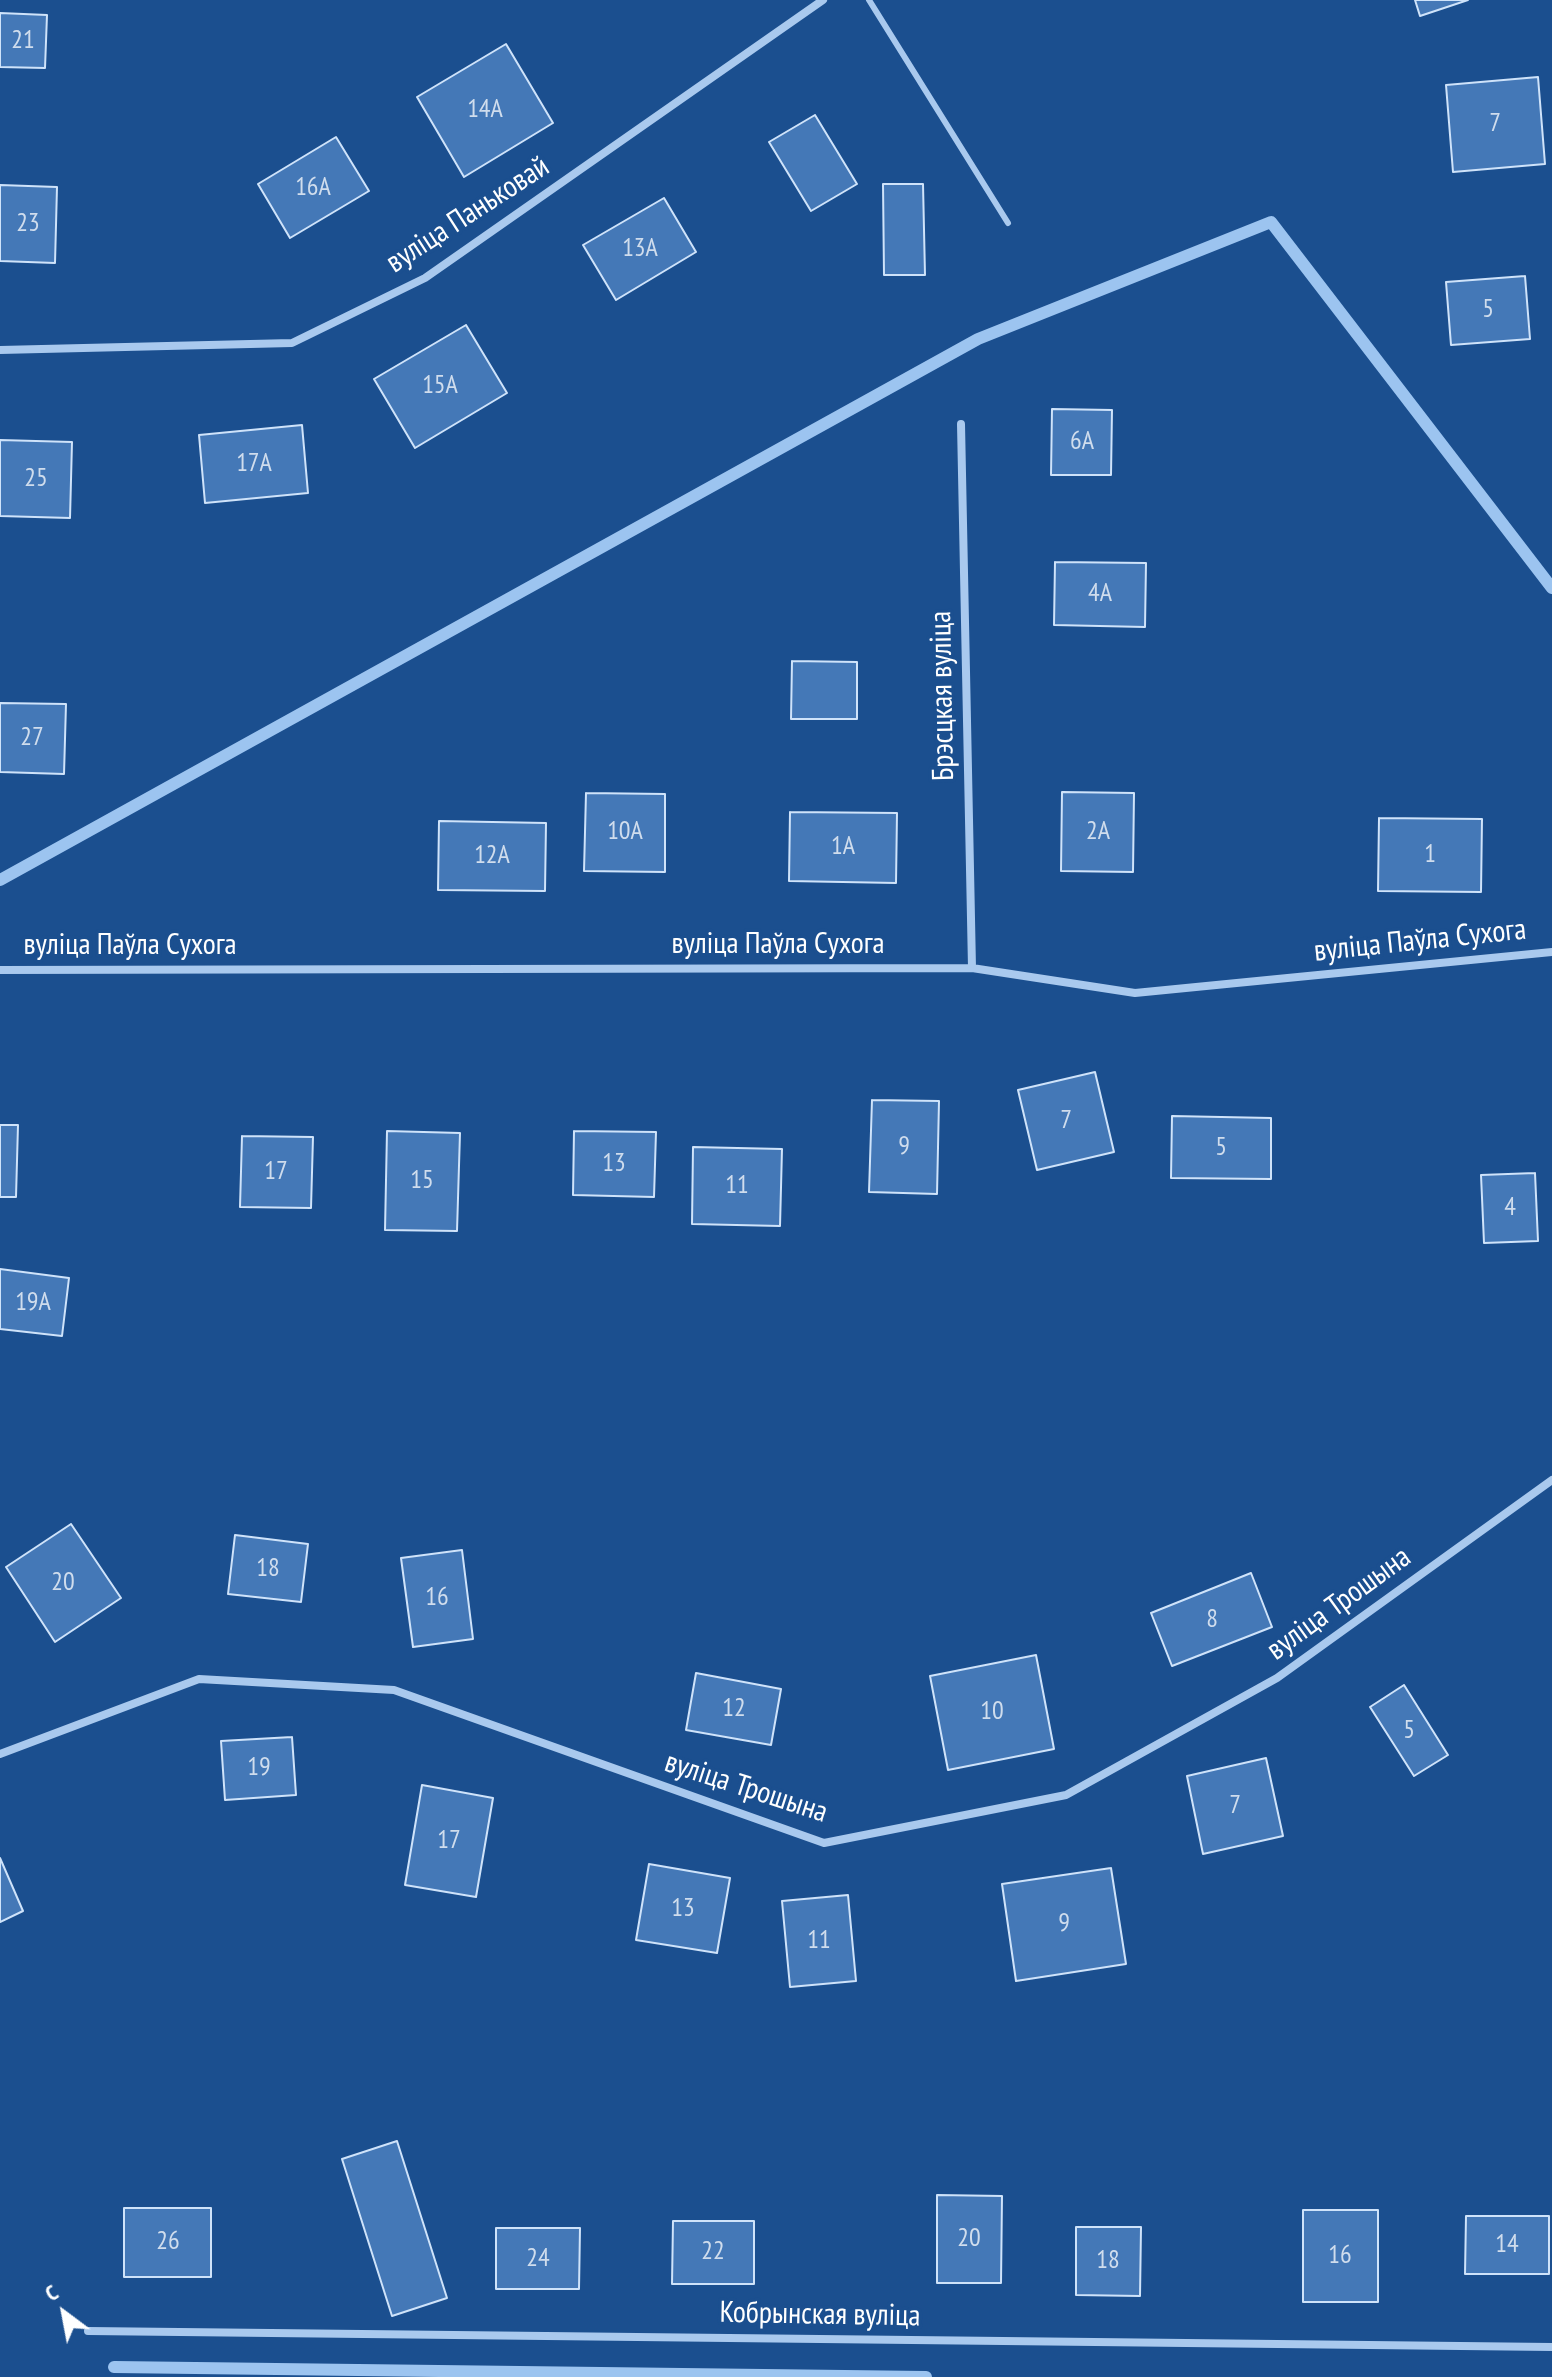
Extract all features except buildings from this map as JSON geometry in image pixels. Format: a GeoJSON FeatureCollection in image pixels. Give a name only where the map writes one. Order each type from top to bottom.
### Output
{"type":"FeatureCollection","features":[{"type":"Feature","properties":{"kind":"street","name":"вуліца Паньковай"},"geometry":{"type":"LineString","coordinates":[[0,350],[292,343],[425,278],[823,0]]}},
{"type":"Feature","properties":{"kind":"street","name":"Брэсцкая вуліца"},"geometry":{"type":"LineString","coordinates":[[961,424],[972,968]]}},
{"type":"Feature","properties":{"kind":"street","name":"вуліца Паўла Сухога"},"geometry":{"type":"LineString","coordinates":[[0,970],[972,968],[1135,993],[1552,952]]}},
{"type":"Feature","properties":{"kind":"street","name":"вуліца Трошына"},"geometry":{"type":"LineString","coordinates":[[0,1754],[199,1679],[394,1690],[824,1843],[1066,1795],[1277,1678],[1552,1480]]}},
{"type":"Feature","properties":{"kind":"street","name":"Кобрынская вуліца"},"geometry":{"type":"LineString","coordinates":[[88,2331],[1552,2347]]}},
{"type":"Feature","properties":{"kind":"lane"},"geometry":{"type":"LineString","coordinates":[[869,0],[1008,223]]}},
{"type":"Feature","properties":{"kind":"waterway"},"geometry":{"type":"LineString","coordinates":[[0,880],[978,339],[1271,222],[1552,588]]}},
{"type":"Feature","properties":{"kind":"waterway"},"geometry":{"type":"LineString","coordinates":[[114,2367],[926,2377]]}}]}
